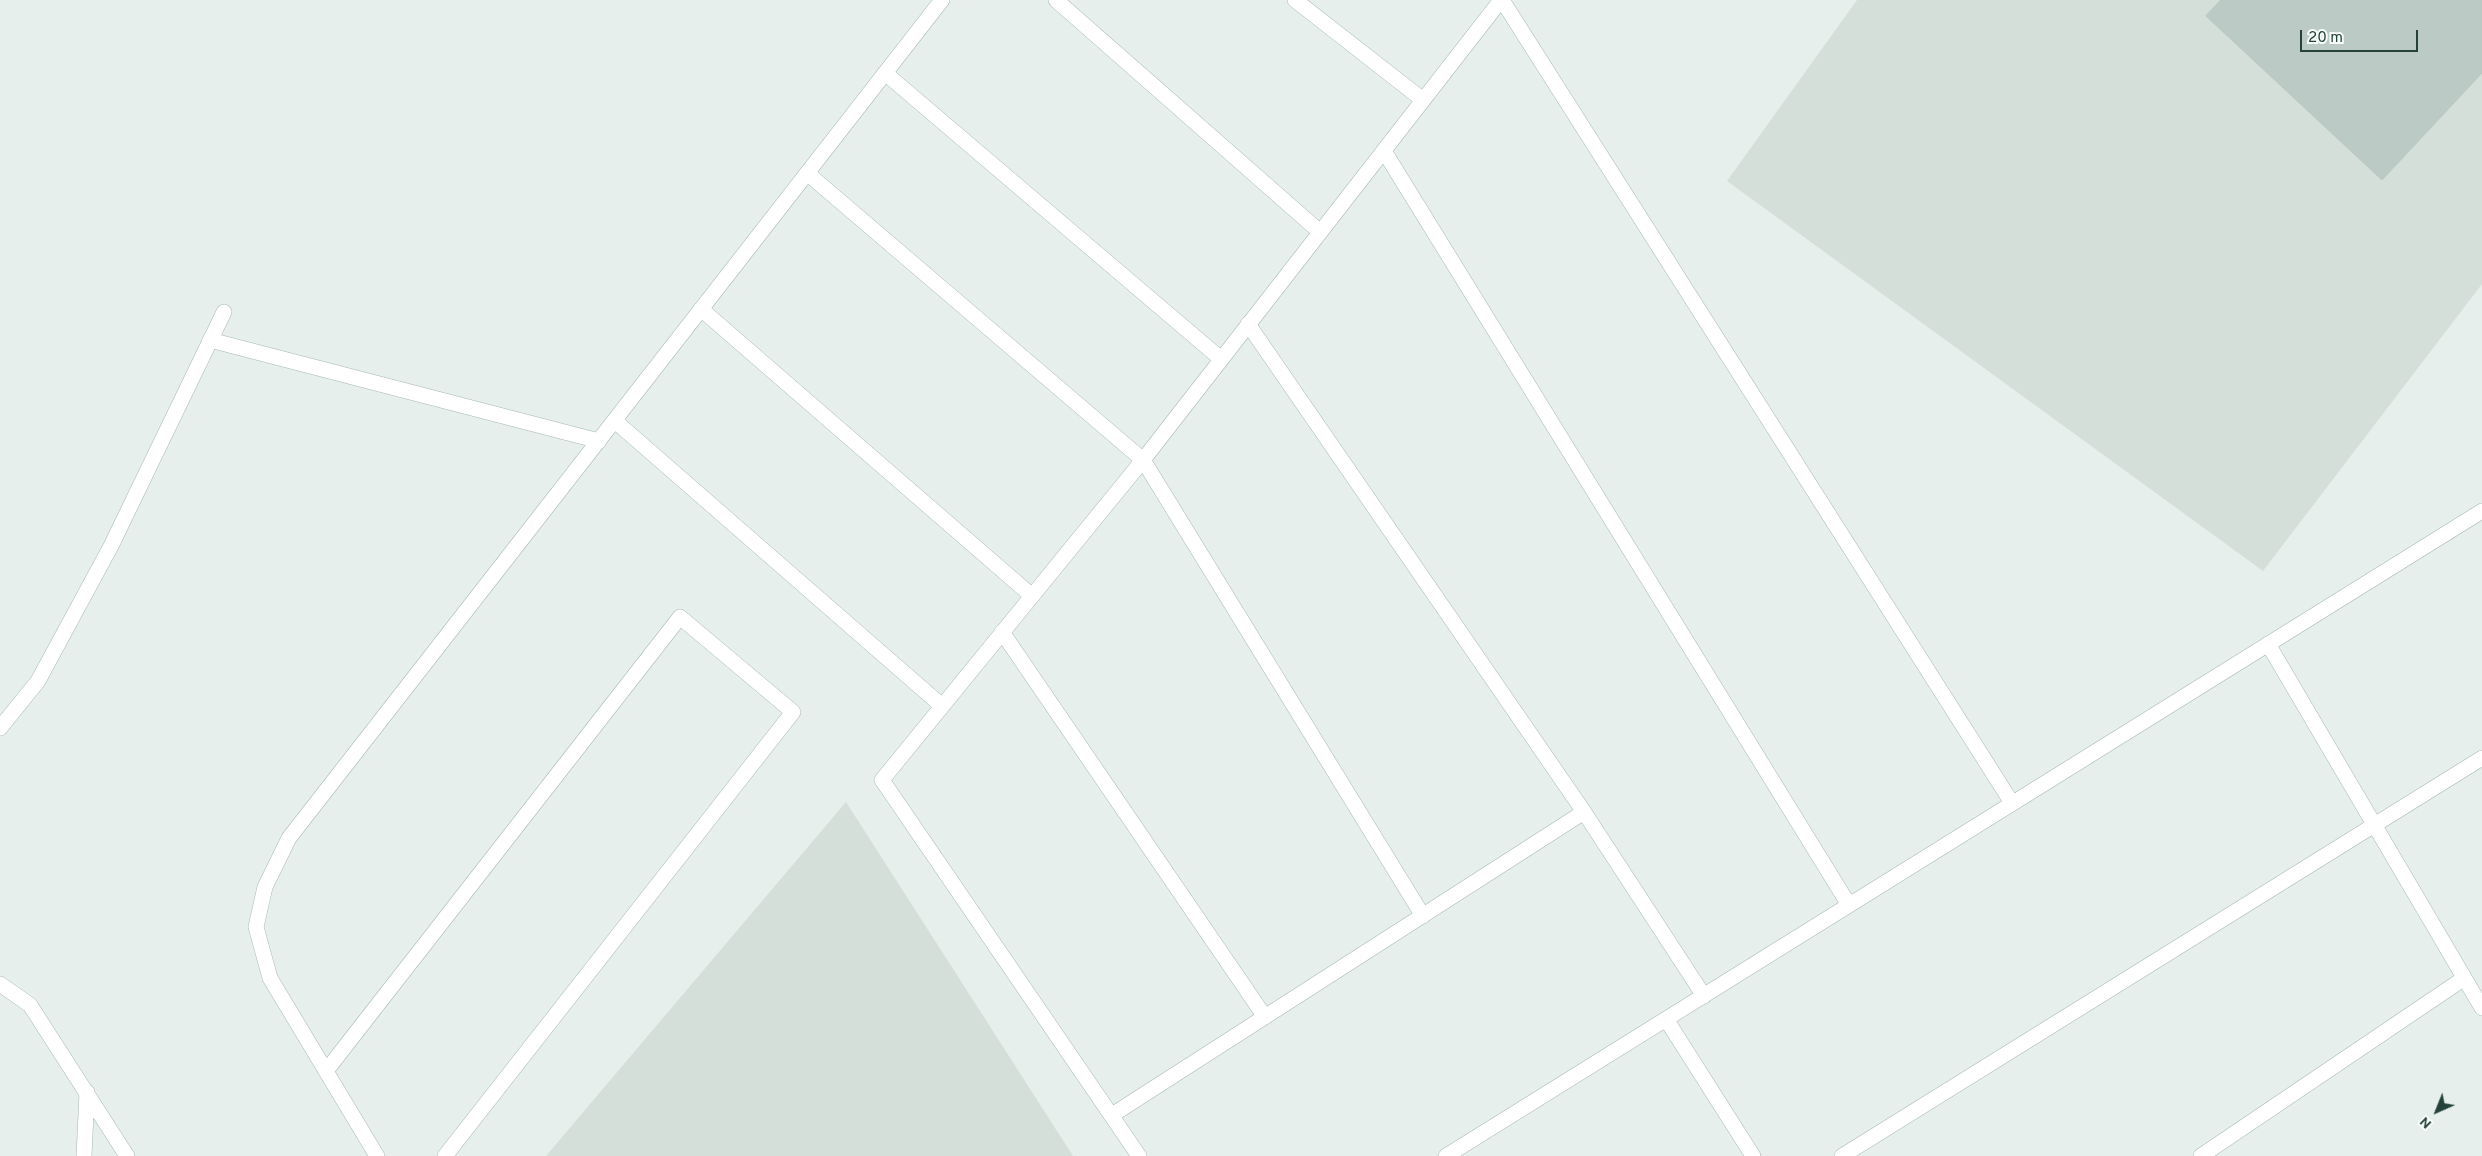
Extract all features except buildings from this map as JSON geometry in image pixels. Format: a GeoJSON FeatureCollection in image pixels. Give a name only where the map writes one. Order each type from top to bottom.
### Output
{"type":"FeatureCollection","features":[{"type":"Feature","properties":{"kind":"street"},"geometry":{"type":"LineString","coordinates":[[377,1156],[270,978],[256,927],[265,887],[289,838],[942,0]]}},
{"type":"Feature","properties":{"kind":"street"},"geometry":{"type":"LineString","coordinates":[[1056,0],[1320,232]]}},
{"type":"Feature","properties":{"kind":"street"},"geometry":{"type":"LineString","coordinates":[[1295,0],[1423,100]]}},
{"type":"Feature","properties":{"kind":"street"},"geometry":{"type":"LineString","coordinates":[[1140,1156],[882,780],[1143,460],[1502,0],[2012,803]]}},
{"type":"Feature","properties":{"kind":"street"},"geometry":{"type":"LineString","coordinates":[[885,73],[1221,359]]}},
{"type":"Feature","properties":{"kind":"street"},"geometry":{"type":"LineString","coordinates":[[1384,151],[1849,906]]}},
{"type":"Feature","properties":{"kind":"street"},"geometry":{"type":"LineString","coordinates":[[807,173],[1143,460],[1423,916]]}},
{"type":"Feature","properties":{"kind":"street"},"geometry":{"type":"LineString","coordinates":[[701,309],[1032,596]]}},
{"type":"Feature","properties":{"kind":"street"},"geometry":{"type":"LineString","coordinates":[[0,728],[38,681],[93,580],[224,312]]}},
{"type":"Feature","properties":{"kind":"street"},"geometry":{"type":"LineString","coordinates":[[1248,324],[1584,812],[1704,996]]}},
{"type":"Feature","properties":{"kind":"street"},"geometry":{"type":"LineString","coordinates":[[210,340],[599,441]]}},
{"type":"Feature","properties":{"kind":"street"},"geometry":{"type":"LineString","coordinates":[[615,421],[942,706]]}},
{"type":"Feature","properties":{"kind":"street"},"geometry":{"type":"LineString","coordinates":[[1446,1156],[2482,511]]}},
{"type":"Feature","properties":{"kind":"street"},"geometry":{"type":"LineString","coordinates":[[326,1072],[680,617],[793,712],[445,1156]]}},
{"type":"Feature","properties":{"kind":"street"},"geometry":{"type":"LineString","coordinates":[[1002,632],[1264,1018]]}},
{"type":"Feature","properties":{"kind":"street"},"geometry":{"type":"LineString","coordinates":[[2268,644],[2373,826],[2482,1008]]}},
{"type":"Feature","properties":{"kind":"street"},"geometry":{"type":"LineString","coordinates":[[1842,1156],[2482,758]]}},
{"type":"Feature","properties":{"kind":"street"},"geometry":{"type":"LineString","coordinates":[[1112,1115],[1584,812]]}},
{"type":"Feature","properties":{"kind":"street"},"geometry":{"type":"LineString","coordinates":[[2201,1156],[2463,979]]}},
{"type":"Feature","properties":{"kind":"street"},"geometry":{"type":"LineString","coordinates":[[0,984],[30,1005],[127,1156]]}},
{"type":"Feature","properties":{"kind":"street"},"geometry":{"type":"LineString","coordinates":[[1666,1019],[1753,1156]]}},
{"type":"Feature","properties":{"kind":"street"},"geometry":{"type":"LineString","coordinates":[[84,1156],[87,1092]]}},
{"type":"Feature","properties":{"kind":"shaded area"},"geometry":{"type":"Polygon","coordinates":[[[1857,0],[2482,0],[2482,284],[2263,571],[1727,181],[1857,0]]]}},
{"type":"Feature","properties":{"kind":"shaded area"},"geometry":{"type":"Polygon","coordinates":[[[846,802],[1073,1156],[546,1156],[846,802]]]}}]}
